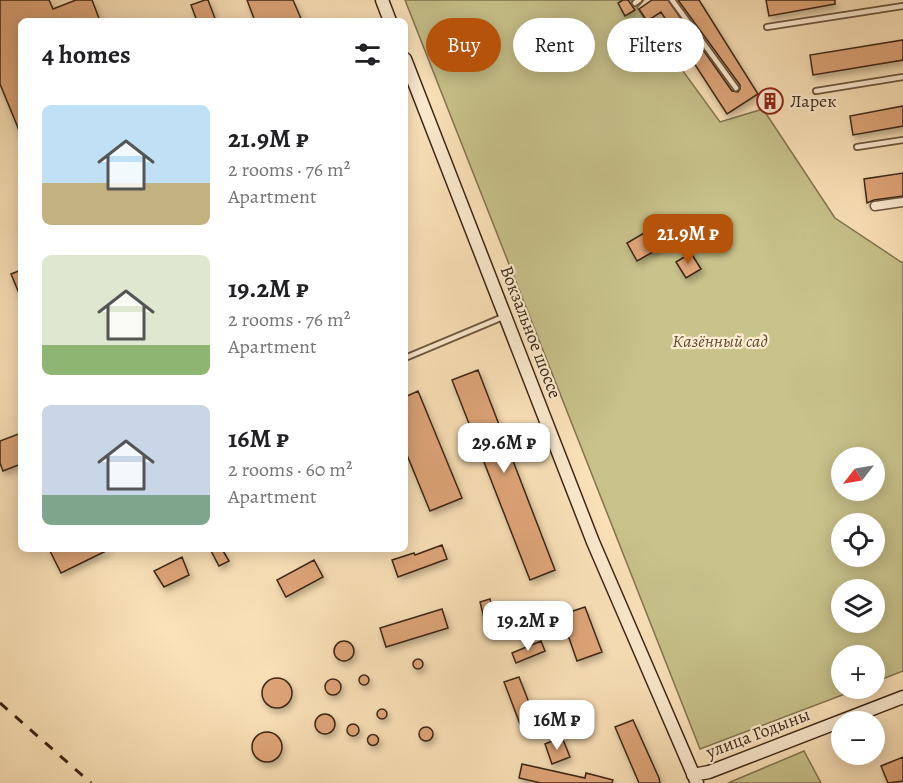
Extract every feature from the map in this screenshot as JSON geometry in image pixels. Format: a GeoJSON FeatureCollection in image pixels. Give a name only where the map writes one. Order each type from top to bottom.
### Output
{"type":"FeatureCollection","features":[{"type":"Feature","properties":{"kind":"main road"},"geometry":{"type":"LineString","coordinates":[[382,0],[389,18]]}},
{"type":"Feature","properties":{"kind":"main road","name":"Вокзальное шоссе"},"geometry":{"type":"LineString","coordinates":[[408,67],[593,542],[695,779]]}},
{"type":"Feature","properties":{"kind":"main road","name":"улица Годыны"},"geometry":{"type":"LineString","coordinates":[[695,779],[903,697]]}},
{"type":"Feature","properties":{"kind":"street"},"geometry":{"type":"LineString","coordinates":[[875,206],[903,202]]}},
{"type":"Feature","properties":{"kind":"lane"},"geometry":{"type":"LineString","coordinates":[[672,0],[736,88]]}},
{"type":"Feature","properties":{"kind":"lane"},"geometry":{"type":"LineString","coordinates":[[767,27],[903,6]]}},
{"type":"Feature","properties":{"kind":"lane"},"geometry":{"type":"LineString","coordinates":[[816,91],[903,77]]}},
{"type":"Feature","properties":{"kind":"lane"},"geometry":{"type":"LineString","coordinates":[[857,147],[903,140]]}},
{"type":"Feature","properties":{"kind":"lane"},"geometry":{"type":"LineString","coordinates":[[408,357],[506,316]]}},
{"type":"Feature","properties":{"kind":"green space","name":"Казённый сад"},"geometry":{"type":"Polygon","coordinates":[[[405,0],[644,0],[637,8],[644,18],[607,18],[607,72],[684,72],[720,122],[763,109],[835,218],[903,262],[903,671],[885,678],[885,645],[831,645],[832,699],[700,749],[433,72],[501,72],[501,18],[426,18],[426,53],[405,0]]]}},
{"type":"Feature","properties":{"kind":"green space"},"geometry":{"type":"Polygon","coordinates":[[[804,751],[821,783],[728,783],[804,751]]]}},
{"type":"Feature","properties":{"kind":"building"},"geometry":{"type":"Polygon","coordinates":[[[0,0],[49,0],[53,9],[76,0],[92,0],[99,18],[18,18],[18,128],[0,84],[0,0]]]}},
{"type":"Feature","properties":{"kind":"building"},"geometry":{"type":"Polygon","coordinates":[[[208,0],[215,18],[196,18],[191,5],[208,0]]]}},
{"type":"Feature","properties":{"kind":"building"},"geometry":{"type":"Polygon","coordinates":[[[247,0],[293,0],[301,18],[254,18],[247,0]]]}},
{"type":"Feature","properties":{"kind":"building"},"geometry":{"type":"Polygon","coordinates":[[[628,0],[635,10],[625,16],[618,3],[628,0]]]}},
{"type":"Feature","properties":{"kind":"building"},"geometry":{"type":"Polygon","coordinates":[[[652,0],[668,0],[681,18],[665,18],[661,12],[652,18],[645,18],[639,9],[652,0]]]}},
{"type":"Feature","properties":{"kind":"building"},"geometry":{"type":"Polygon","coordinates":[[[678,0],[699,0],[758,94],[727,114],[700,72],[704,72],[704,51],[732,91],[738,92],[740,85],[704,36],[704,18],[691,18],[678,0]]]}},
{"type":"Feature","properties":{"kind":"building"},"geometry":{"type":"Polygon","coordinates":[[[766,0],[835,0],[835,4],[769,16],[766,0]]]}},
{"type":"Feature","properties":{"kind":"building"},"geometry":{"type":"Polygon","coordinates":[[[903,40],[903,60],[813,75],[810,55],[903,40]]]}},
{"type":"Feature","properties":{"kind":"building"},"geometry":{"type":"Polygon","coordinates":[[[903,106],[903,126],[853,135],[850,116],[903,106]]]}},
{"type":"Feature","properties":{"kind":"building"},"geometry":{"type":"Polygon","coordinates":[[[903,173],[903,196],[867,203],[864,179],[903,173]]]}},
{"type":"Feature","properties":{"kind":"building"},"geometry":{"type":"Polygon","coordinates":[[[656,226],[667,244],[637,261],[627,243],[656,226]]]}},
{"type":"Feature","properties":{"kind":"building"},"geometry":{"type":"Polygon","coordinates":[[[691,253],[701,269],[686,278],[676,262],[691,253]]]}},
{"type":"Feature","properties":{"kind":"building"},"geometry":{"type":"Polygon","coordinates":[[[18,271],[18,291],[11,274],[18,271]]]}},
{"type":"Feature","properties":{"kind":"building"},"geometry":{"type":"Polygon","coordinates":[[[478,370],[555,570],[530,580],[452,380],[478,370]]]}},
{"type":"Feature","properties":{"kind":"building"},"geometry":{"type":"Polygon","coordinates":[[[418,391],[462,498],[430,511],[408,457],[408,396],[418,391]]]}},
{"type":"Feature","properties":{"kind":"building"},"geometry":{"type":"Polygon","coordinates":[[[18,434],[18,465],[3,471],[0,463],[0,441],[18,434]]]}},
{"type":"Feature","properties":{"kind":"building"},"geometry":{"type":"Polygon","coordinates":[[[442,545],[447,559],[398,577],[392,560],[414,553],[415,555],[442,545]]]}},
{"type":"Feature","properties":{"kind":"building"},"geometry":{"type":"Polygon","coordinates":[[[50,552],[104,552],[61,573],[50,552]]]}},
{"type":"Feature","properties":{"kind":"building"},"geometry":{"type":"Polygon","coordinates":[[[212,552],[224,552],[229,561],[219,566],[212,552]]]}},
{"type":"Feature","properties":{"kind":"building"},"geometry":{"type":"Polygon","coordinates":[[[182,557],[189,575],[164,587],[154,571],[182,557]]]}},
{"type":"Feature","properties":{"kind":"building"},"geometry":{"type":"Polygon","coordinates":[[[314,560],[323,577],[286,597],[277,580],[314,560]]]}},
{"type":"Feature","properties":{"kind":"building"},"geometry":{"type":"Polygon","coordinates":[[[490,599],[494,615],[484,618],[480,602],[490,599]]]}},
{"type":"Feature","properties":{"kind":"building"},"geometry":{"type":"Polygon","coordinates":[[[585,607],[602,652],[577,661],[561,615],[585,607]]]}},
{"type":"Feature","properties":{"kind":"building"},"geometry":{"type":"Polygon","coordinates":[[[442,609],[448,628],[386,647],[380,628],[442,609]]]}},
{"type":"Feature","properties":{"kind":"building"},"geometry":{"type":"Polygon","coordinates":[[[344,641],[351,644],[354,651],[351,658],[344,661],[337,658],[334,651],[337,644],[344,641]]]}},
{"type":"Feature","properties":{"kind":"building"},"geometry":{"type":"Polygon","coordinates":[[[541,641],[545,651],[516,663],[512,653],[541,641]]]}},
{"type":"Feature","properties":{"kind":"building"},"geometry":{"type":"Polygon","coordinates":[[[418,659],[422,660],[422,668],[418,669],[414,668],[413,664],[414,660],[418,659]]]}},
{"type":"Feature","properties":{"kind":"building"},"geometry":{"type":"Polygon","coordinates":[[[364,675],[368,676],[368,684],[364,685],[360,684],[359,680],[360,676],[364,675]]]}},
{"type":"Feature","properties":{"kind":"building"},"geometry":{"type":"Polygon","coordinates":[[[519,677],[535,718],[520,724],[504,682],[519,677]]]}},
{"type":"Feature","properties":{"kind":"building"},"geometry":{"type":"Polygon","coordinates":[[[277,678],[287,683],[292,693],[287,703],[277,708],[267,703],[262,693],[267,683],[277,678]]]}},
{"type":"Feature","properties":{"kind":"building"},"geometry":{"type":"Polygon","coordinates":[[[333,679],[339,681],[341,687],[339,693],[333,695],[327,693],[325,687],[327,681],[333,679]]]}},
{"type":"Feature","properties":{"kind":"building"},"geometry":{"type":"Polygon","coordinates":[[[382,709],[386,710],[386,718],[382,719],[378,718],[377,714],[378,710],[382,709]]]}},
{"type":"Feature","properties":{"kind":"building"},"geometry":{"type":"Polygon","coordinates":[[[325,714],[332,717],[335,724],[332,731],[325,734],[318,731],[315,724],[318,717],[325,714]]]}},
{"type":"Feature","properties":{"kind":"building"},"geometry":{"type":"Polygon","coordinates":[[[633,720],[660,783],[639,783],[615,727],[633,720]]]}},
{"type":"Feature","properties":{"kind":"building"},"geometry":{"type":"Polygon","coordinates":[[[355,724],[359,730],[355,736],[351,736],[347,728],[355,724]]]}},
{"type":"Feature","properties":{"kind":"building"},"geometry":{"type":"Polygon","coordinates":[[[423,727],[429,727],[433,734],[429,741],[423,741],[419,737],[419,731],[423,727]]]}},
{"type":"Feature","properties":{"kind":"building"},"geometry":{"type":"Polygon","coordinates":[[[267,732],[277,737],[282,747],[277,757],[267,762],[257,757],[252,747],[257,737],[267,732]]]}},
{"type":"Feature","properties":{"kind":"building"},"geometry":{"type":"Polygon","coordinates":[[[373,735],[377,736],[377,744],[373,745],[369,744],[368,740],[369,736],[373,735]]]}},
{"type":"Feature","properties":{"kind":"building"},"geometry":{"type":"Polygon","coordinates":[[[562,737],[570,757],[552,764],[545,744],[562,737]]]}},
{"type":"Feature","properties":{"kind":"building"},"geometry":{"type":"Polygon","coordinates":[[[903,757],[903,781],[888,783],[881,766],[903,757]]]}},
{"type":"Feature","properties":{"kind":"building"},"geometry":{"type":"Polygon","coordinates":[[[522,764],[585,778],[586,773],[613,780],[612,783],[541,783],[519,778],[522,764]]]}},
{"type":"Feature","properties":{"kind":"railway"},"geometry":{"type":"LineString","coordinates":[[0,703],[91,783]]}},
{"type":"Feature","properties":{"kind":"place","name":"Ларек"},"geometry":{"type":"Point","coordinates":[770,101]}}]}
